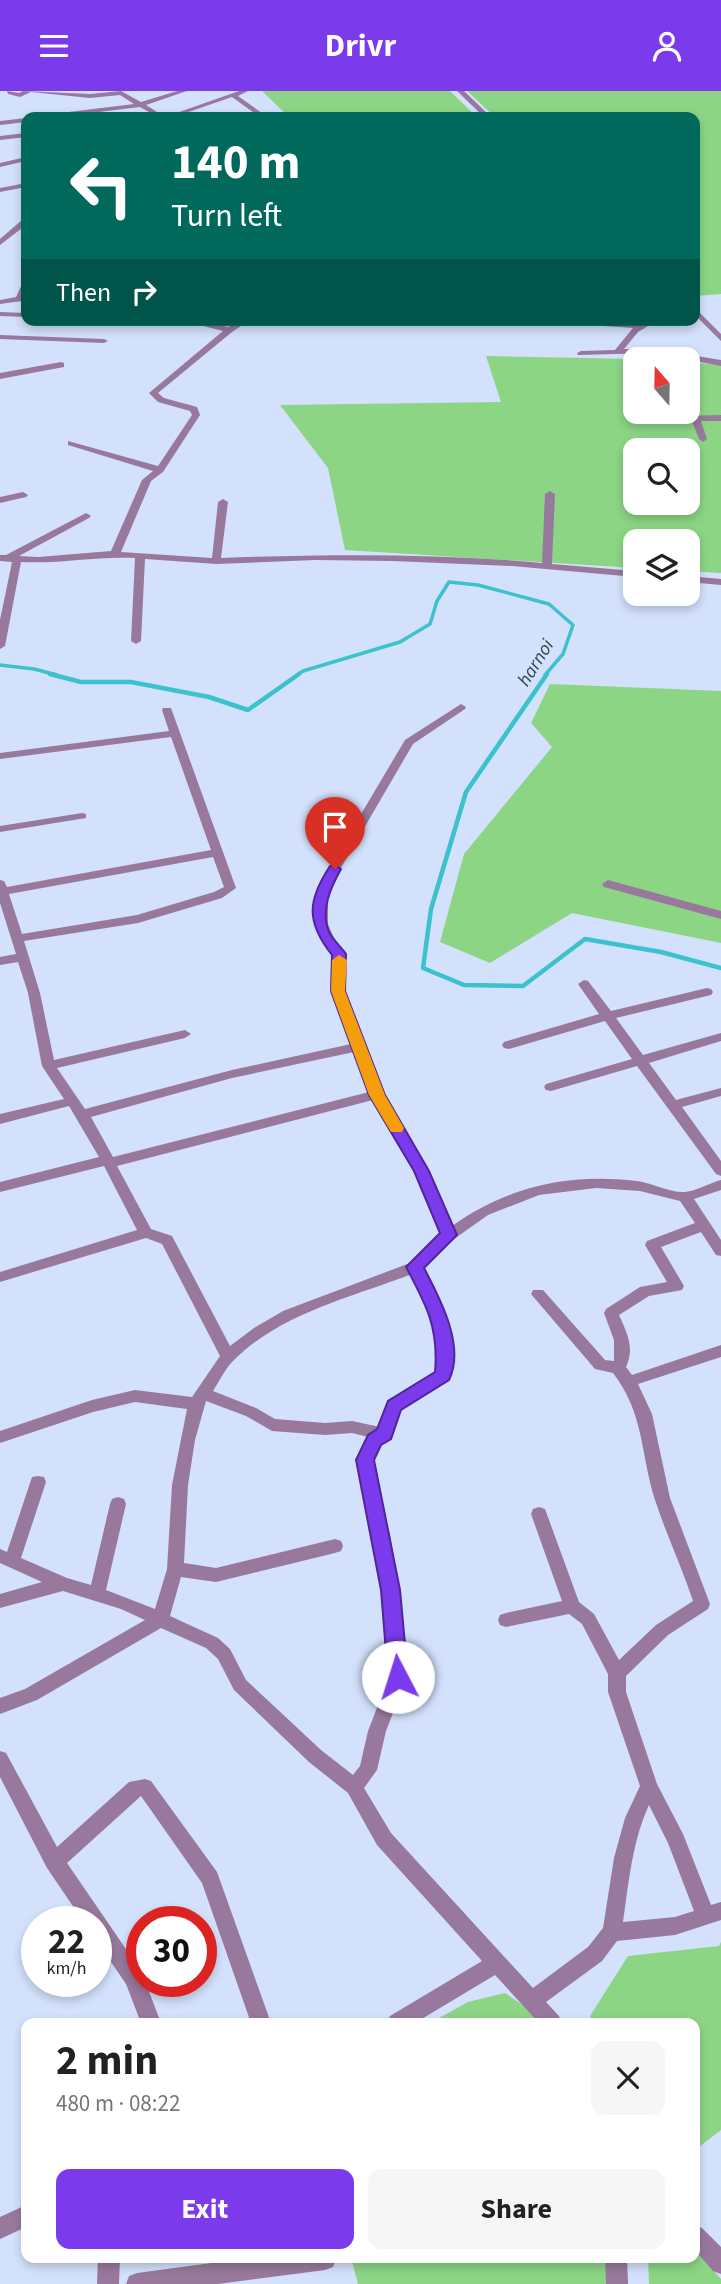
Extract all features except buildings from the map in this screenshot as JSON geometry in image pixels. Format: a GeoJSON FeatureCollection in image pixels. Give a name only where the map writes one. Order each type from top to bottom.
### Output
{"type":"FeatureCollection","features":[{"type":"Feature","properties":{"kind":"street"},"geometry":{"type":"LineString","coordinates":[[9,91],[17,95],[27,91]]}},
{"type":"Feature","properties":{"kind":"street"},"geometry":{"type":"LineString","coordinates":[[33,91],[78,95],[125,92],[153,112]]}},
{"type":"Feature","properties":{"kind":"street"},"geometry":{"type":"LineString","coordinates":[[85,112],[139,104],[184,91]]}},
{"type":"Feature","properties":{"kind":"street"},"geometry":{"type":"LineString","coordinates":[[183,112],[198,111],[245,91]]}},
{"type":"Feature","properties":{"kind":"street"},"geometry":{"type":"LineString","coordinates":[[460,91],[483,112]]}},
{"type":"Feature","properties":{"kind":"street"},"geometry":{"type":"LineString","coordinates":[[78,95],[93,111]]}},
{"type":"Feature","properties":{"kind":"street"},"geometry":{"type":"LineString","coordinates":[[233,95],[258,112]]}},
{"type":"Feature","properties":{"kind":"street"},"geometry":{"type":"LineString","coordinates":[[0,123],[21,121]]}},
{"type":"Feature","properties":{"kind":"street"},"geometry":{"type":"LineString","coordinates":[[0,138],[21,136]]}},
{"type":"Feature","properties":{"kind":"street"},"geometry":{"type":"LineString","coordinates":[[0,165],[21,160]]}},
{"type":"Feature","properties":{"kind":"street"},"geometry":{"type":"LineString","coordinates":[[0,190],[21,186]]}},
{"type":"Feature","properties":{"kind":"street"},"geometry":{"type":"LineString","coordinates":[[1,240],[21,225]]}},
{"type":"Feature","properties":{"kind":"street"},"geometry":{"type":"LineString","coordinates":[[0,302],[19,299],[21,295]]}},
{"type":"Feature","properties":{"kind":"street"},"geometry":{"type":"LineString","coordinates":[[0,314],[21,315]]}},
{"type":"Feature","properties":{"kind":"street"},"geometry":{"type":"LineString","coordinates":[[700,316],[721,339]]}},
{"type":"Feature","properties":{"kind":"street"},"geometry":{"type":"LineString","coordinates":[[211,326],[229,330]]}},
{"type":"Feature","properties":{"kind":"street"},"geometry":{"type":"LineString","coordinates":[[114,554],[147,480],[160,470],[196,411],[161,400],[153,393],[235,326]]}},
{"type":"Feature","properties":{"kind":"street"},"geometry":{"type":"LineString","coordinates":[[617,352],[641,326]]}},
{"type":"Feature","properties":{"kind":"street"},"geometry":{"type":"LineString","coordinates":[[0,337],[104,341]]}},
{"type":"Feature","properties":{"kind":"street"},"geometry":{"type":"LineString","coordinates":[[581,353],[623,352]]}},
{"type":"Feature","properties":{"kind":"street"},"geometry":{"type":"LineString","coordinates":[[700,360],[721,363]]}},
{"type":"Feature","properties":{"kind":"street"},"geometry":{"type":"LineString","coordinates":[[0,376],[61,365]]}},
{"type":"Feature","properties":{"kind":"street"},"geometry":{"type":"LineString","coordinates":[[700,420],[721,418]]}},
{"type":"Feature","properties":{"kind":"street"},"geometry":{"type":"LineString","coordinates":[[697,424],[703,439]]}},
{"type":"Feature","properties":{"kind":"street"},"geometry":{"type":"LineString","coordinates":[[71,443],[160,470]]}},
{"type":"Feature","properties":{"kind":"street"},"geometry":{"type":"LineString","coordinates":[[547,565],[551,494]]}},
{"type":"Feature","properties":{"kind":"street"},"geometry":{"type":"LineString","coordinates":[[0,500],[23,495]]}},
{"type":"Feature","properties":{"kind":"street"},"geometry":{"type":"LineString","coordinates":[[216,561],[223,502]]}},
{"type":"Feature","properties":{"kind":"street"},"geometry":{"type":"LineString","coordinates":[[8,558],[86,516]]}},
{"type":"Feature","properties":{"kind":"street"},"geometry":{"type":"LineString","coordinates":[[8,558],[114,554],[216,561],[315,557],[473,560],[623,573]]}},
{"type":"Feature","properties":{"kind":"street"},"geometry":{"type":"LineString","coordinates":[[136,641],[139,555]]}},
{"type":"Feature","properties":{"kind":"street"},"geometry":{"type":"LineString","coordinates":[[0,646],[8,558]]}},
{"type":"Feature","properties":{"kind":"street"},"geometry":{"type":"LineString","coordinates":[[700,580],[721,582]]}},
{"type":"Feature","properties":{"kind":"street"},"geometry":{"type":"LineString","coordinates":[[449,1235],[422,1171],[377,1095],[338,991],[339,954],[323,934],[320,918],[322,890],[409,742],[461,706]]}},
{"type":"Feature","properties":{"kind":"street"},"geometry":{"type":"LineString","coordinates":[[19,938],[138,919],[218,895],[230,888],[167,711]]}},
{"type":"Feature","properties":{"kind":"street"},"geometry":{"type":"LineString","coordinates":[[0,756],[176,733]]}},
{"type":"Feature","properties":{"kind":"street"},"geometry":{"type":"LineString","coordinates":[[0,829],[82,816]]}},
{"type":"Feature","properties":{"kind":"street"},"geometry":{"type":"LineString","coordinates":[[146,1233],[74,1101],[49,1066],[19,938],[1,888],[216,853]]}},
{"type":"Feature","properties":{"kind":"street"},"geometry":{"type":"LineString","coordinates":[[608,884],[721,915]]}},
{"type":"Feature","properties":{"kind":"street"},"geometry":{"type":"LineString","coordinates":[[0,961],[24,957]]}},
{"type":"Feature","properties":{"kind":"street"},"geometry":{"type":"LineString","coordinates":[[584,984],[721,1171]]}},
{"type":"Feature","properties":{"kind":"street"},"geometry":{"type":"LineString","coordinates":[[509,1045],[608,1016],[707,992]]}},
{"type":"Feature","properties":{"kind":"street"},"geometry":{"type":"LineString","coordinates":[[49,1066],[185,1034]]}},
{"type":"Feature","properties":{"kind":"street"},"geometry":{"type":"LineString","coordinates":[[551,1087],[721,1037]]}},
{"type":"Feature","properties":{"kind":"street"},"geometry":{"type":"LineString","coordinates":[[82,1115],[232,1074],[359,1047]]}},
{"type":"Feature","properties":{"kind":"street"},"geometry":{"type":"LineString","coordinates":[[674,1105],[721,1092]]}},
{"type":"Feature","properties":{"kind":"street"},"geometry":{"type":"LineString","coordinates":[[0,1187],[377,1095]]}},
{"type":"Feature","properties":{"kind":"street"},"geometry":{"type":"LineString","coordinates":[[0,1119],[74,1101]]}},
{"type":"Feature","properties":{"kind":"street"},"geometry":{"type":"LineString","coordinates":[[0,1706],[31,1695],[161,1619],[175,1569],[180,1485],[200,1398],[228,1356],[259,1332],[288,1315],[415,1267],[449,1235],[483,1211],[537,1190],[596,1183],[640,1186],[685,1197],[721,1185]]}},
{"type":"Feature","properties":{"kind":"street"},"geometry":{"type":"LineString","coordinates":[[685,1197],[721,1251]]}},
{"type":"Feature","properties":{"kind":"street"},"geometry":{"type":"LineString","coordinates":[[617,1674],[662,1630],[702,1604],[662,1498],[646,1411],[624,1374],[625,1345],[611,1313],[645,1291],[677,1286],[652,1245],[705,1225]]}},
{"type":"Feature","properties":{"kind":"street"},"geometry":{"type":"LineString","coordinates":[[0,1277],[146,1233],[167,1240],[228,1356]]}},
{"type":"Feature","properties":{"kind":"street"},"geometry":{"type":"LineString","coordinates":[[354,1787],[368,1770],[377,1731],[398,1677],[391,1590],[365,1460],[374,1440],[385,1434],[394,1406],[443,1375],[445,1352],[438,1310],[415,1267]]}},
{"type":"Feature","properties":{"kind":"street"},"geometry":{"type":"LineString","coordinates":[[538,1294],[600,1365],[624,1374],[721,1352]]}},
{"type":"Feature","properties":{"kind":"street"},"geometry":{"type":"LineString","coordinates":[[0,1437],[92,1406],[135,1395],[200,1398],[251,1412],[258,1419],[272,1425],[325,1429],[352,1427],[385,1434]]}},
{"type":"Feature","properties":{"kind":"street"},"geometry":{"type":"LineString","coordinates":[[38,1482],[6,1559],[62,1584],[161,1619],[212,1643],[224,1654],[240,1685],[315,1756],[354,1787],[384,1839],[495,1964],[547,2018]]}},
{"type":"Feature","properties":{"kind":"street"},"geometry":{"type":"LineString","coordinates":[[97,1595],[118,1504]]}},
{"type":"Feature","properties":{"kind":"street"},"geometry":{"type":"LineString","coordinates":[[539,1514],[572,1606],[588,1619],[617,1674],[617,1692],[649,1786],[714,1913],[675,1926],[612,1932]]}},
{"type":"Feature","properties":{"kind":"street"},"geometry":{"type":"LineString","coordinates":[[175,1569],[216,1575],[335,1546]]}},
{"type":"Feature","properties":{"kind":"street"},"geometry":{"type":"LineString","coordinates":[[0,1601],[62,1584]]}},
{"type":"Feature","properties":{"kind":"street"},"geometry":{"type":"LineString","coordinates":[[506,1620],[572,1606]]}},
{"type":"Feature","properties":{"kind":"street"},"geometry":{"type":"LineString","coordinates":[[0,1759],[31,1823],[84,1906]]}},
{"type":"Feature","properties":{"kind":"street"},"geometry":{"type":"LineString","coordinates":[[531,2001],[595,1954],[612,1932],[623,1858],[634,1818],[649,1786]]}},
{"type":"Feature","properties":{"kind":"street"},"geometry":{"type":"LineString","coordinates":[[54,1862],[135,1788],[145,1787],[210,1878],[259,2018]]}},
{"type":"Feature","properties":{"kind":"street"},"geometry":{"type":"LineString","coordinates":[[112,1947],[134,1978],[149,2018]]}},
{"type":"Feature","properties":{"kind":"street"},"geometry":{"type":"LineString","coordinates":[[405,2018],[495,1964]]}},
{"type":"Feature","properties":{"kind":"street"},"geometry":{"type":"LineString","coordinates":[[0,2228],[21,2218]]}},
{"type":"Feature","properties":{"kind":"street"},"geometry":{"type":"LineString","coordinates":[[700,2240],[721,2263]]}},
{"type":"Feature","properties":{"kind":"street"},"geometry":{"type":"LineString","coordinates":[[108,2263],[108,2284]]}},
{"type":"Feature","properties":{"kind":"street"},"geometry":{"type":"LineString","coordinates":[[137,2284],[295,2263]]}},
{"type":"Feature","properties":{"kind":"street"},"geometry":{"type":"LineString","coordinates":[[616,2263],[617,2284]]}},
{"type":"Feature","properties":{"kind":"green space"},"geometry":{"type":"Polygon","coordinates":[[[262,91],[450,91],[472,112],[284,112],[262,91]]]}},
{"type":"Feature","properties":{"kind":"green space"},"geometry":{"type":"Polygon","coordinates":[[[467,91],[721,91],[721,294],[700,296],[700,112],[490,112],[467,91]]]}},
{"type":"Feature","properties":{"kind":"green space"},"geometry":{"type":"Polygon","coordinates":[[[486,356],[623,359],[623,424],[700,424],[700,363],[721,365],[721,573],[700,572],[700,529],[623,529],[623,567],[345,550],[328,468],[280,405],[501,402],[486,356]]]}},
{"type":"Feature","properties":{"kind":"green space"},"geometry":{"type":"Polygon","coordinates":[[[550,684],[721,691],[721,943],[572,913],[490,963],[440,942],[464,854],[552,747],[531,723],[550,684]]]}},
{"type":"Feature","properties":{"kind":"green space"},"geometry":{"type":"Polygon","coordinates":[[[721,1942],[721,2130],[700,2146],[700,2018],[590,2016],[628,1956],[719,1946],[721,1942]]]}},
{"type":"Feature","properties":{"kind":"green space"},"geometry":{"type":"Polygon","coordinates":[[[505,1993],[542,2018],[439,2018],[468,2002],[505,1993]]]}},
{"type":"Feature","properties":{"kind":"green space"},"geometry":{"type":"Polygon","coordinates":[[[700,2255],[721,2279],[721,2284],[649,2284],[648,2263],[700,2263],[700,2255]]]}},
{"type":"Feature","properties":{"kind":"green space"},"geometry":{"type":"Polygon","coordinates":[[[352,2263],[626,2263],[628,2284],[358,2284],[352,2263]]]}},
{"type":"Feature","properties":{"kind":"waterway","name":"harnoi"},"geometry":{"type":"LineString","coordinates":[[297,675],[400,642],[430,624],[437,601],[449,582],[478,585],[549,604],[573,625],[563,654],[545,675]]}},
{"type":"Feature","properties":{"kind":"waterway","name":"harnoi"},"geometry":{"type":"LineString","coordinates":[[0,665],[57,675]]}},
{"type":"Feature","properties":{"kind":"waterway","name":"harnoi"},"geometry":{"type":"LineString","coordinates":[[50,674],[81,682],[131,682],[209,697],[248,710],[299,674]]}},
{"type":"Feature","properties":{"kind":"waterway","name":"harnoi"},"geometry":{"type":"LineString","coordinates":[[547,674],[466,792],[431,909],[423,968],[464,985],[523,986],[585,939],[661,952],[721,968]]}},
{"type":"Feature","properties":{"kind":"slow traffic"},"geometry":{"type":"LineString","coordinates":[[339,960],[338,991],[377,1095],[396,1128]]}},
{"type":"Feature","properties":{"kind":"route"},"geometry":{"type":"LineString","coordinates":[[335,869],[322,890],[320,918],[323,934],[339,954],[338,991],[377,1095],[422,1171],[449,1235],[415,1267],[438,1310],[445,1352],[443,1375],[394,1406],[385,1434],[374,1440],[365,1460],[382,1534],[391,1590],[398,1677]]}}]}
